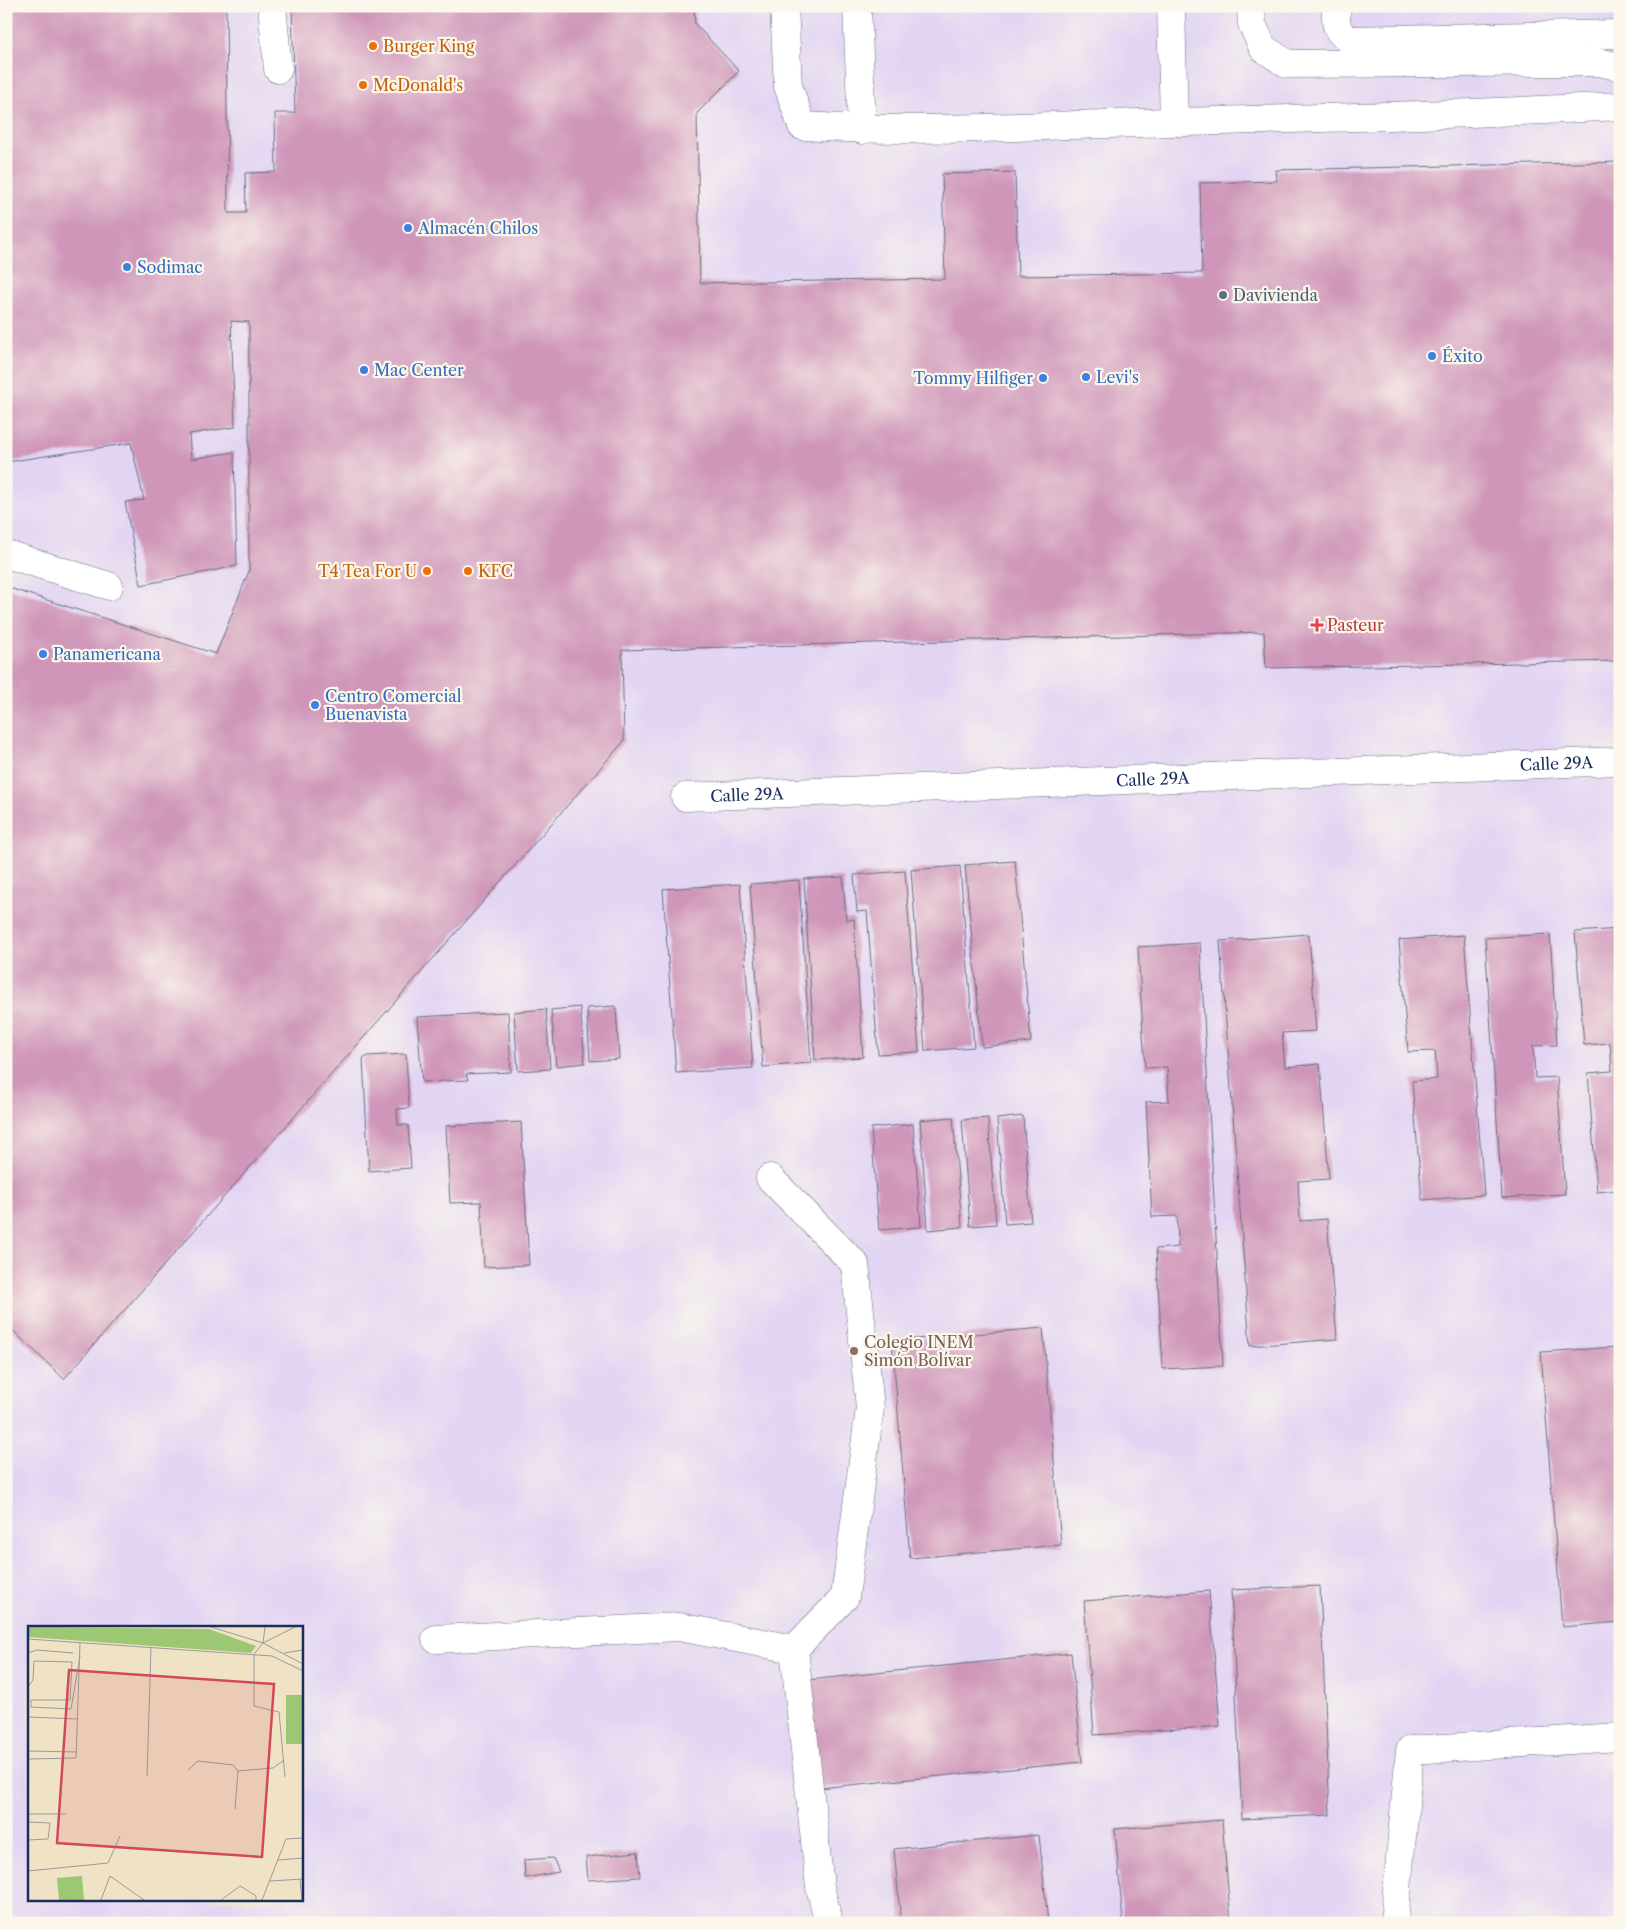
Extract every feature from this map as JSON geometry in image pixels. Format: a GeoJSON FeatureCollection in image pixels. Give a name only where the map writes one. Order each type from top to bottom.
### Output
{"type":"FeatureCollection","features":[{"type":"Feature","properties":{"kind":"lane"},"geometry":{"type":"LineString","coordinates":[[272,6],[278,69]]}},
{"type":"Feature","properties":{"kind":"lane"},"geometry":{"type":"LineString","coordinates":[[784,6],[788,86],[802,126],[862,130],[1488,113],[1620,106]]}},
{"type":"Feature","properties":{"kind":"lane"},"geometry":{"type":"LineString","coordinates":[[857,6],[862,130]]}},
{"type":"Feature","properties":{"kind":"lane"},"geometry":{"type":"LineString","coordinates":[[1171,6],[1174,122]]}},
{"type":"Feature","properties":{"kind":"lane"},"geometry":{"type":"LineString","coordinates":[[1251,6],[1252,24],[1263,48],[1287,64],[1599,62],[1620,67]]}},
{"type":"Feature","properties":{"kind":"lane"},"geometry":{"type":"LineString","coordinates":[[1336,6],[1337,25],[1341,35],[1350,40],[1620,34]]}},
{"type":"Feature","properties":{"kind":"lane"},"geometry":{"type":"LineString","coordinates":[[6,554],[109,586]]}},
{"type":"Feature","properties":{"kind":"lane","name":"Calle 29A"},"geometry":{"type":"LineString","coordinates":[[685,797],[1620,761]]}},
{"type":"Feature","properties":{"kind":"lane"},"geometry":{"type":"LineString","coordinates":[[770,1178],[854,1264],[870,1408],[845,1597],[794,1649]]}},
{"type":"Feature","properties":{"kind":"lane"},"geometry":{"type":"LineString","coordinates":[[436,1640],[679,1627],[794,1649]]}},
{"type":"Feature","properties":{"kind":"lane"},"geometry":{"type":"LineString","coordinates":[[794,1649],[820,1886],[829,1923]]}},
{"type":"Feature","properties":{"kind":"lane"},"geometry":{"type":"LineString","coordinates":[[1394,1923],[1410,1750],[1620,1737]]}},
{"type":"Feature","properties":{"kind":"shaded area"},"geometry":{"type":"Polygon","coordinates":[[[6,6],[1620,6],[1620,1923],[6,1923],[6,6]]]}},
{"type":"Feature","properties":{"kind":"building","name":"Centro Comercial Buenavista"},"geometry":{"type":"Polygon","coordinates":[[[6,6],[226,6],[228,213],[246,213],[245,173],[276,172],[275,113],[295,113],[292,6],[694,6],[695,24],[739,71],[697,113],[700,283],[945,279],[942,174],[1015,172],[1018,276],[1202,273],[1200,183],[1277,181],[1276,170],[1620,162],[1620,661],[1266,668],[1264,632],[622,650],[624,741],[64,1379],[6,1324],[6,587],[216,654],[249,571],[249,322],[231,321],[235,427],[189,434],[191,459],[234,452],[237,566],[141,585],[125,502],[144,500],[131,443],[6,462],[6,6]]]}},
{"type":"Feature","properties":{"kind":"building"},"geometry":{"type":"Polygon","coordinates":[[[1015,861],[1031,1042],[982,1047],[965,865],[1015,861]]]}},
{"type":"Feature","properties":{"kind":"building"},"geometry":{"type":"Polygon","coordinates":[[[960,866],[974,1047],[925,1051],[911,870],[960,866]]]}},
{"type":"Feature","properties":{"kind":"building"},"geometry":{"type":"Polygon","coordinates":[[[905,871],[919,1052],[878,1054],[867,911],[857,912],[854,875],[905,871]]]}},
{"type":"Feature","properties":{"kind":"building"},"geometry":{"type":"Polygon","coordinates":[[[843,877],[846,920],[854,919],[863,1057],[815,1060],[804,879],[843,877]]]}},
{"type":"Feature","properties":{"kind":"building"},"geometry":{"type":"Polygon","coordinates":[[[799,880],[811,1063],[763,1067],[750,884],[799,880]]]}},
{"type":"Feature","properties":{"kind":"building"},"geometry":{"type":"Polygon","coordinates":[[[740,884],[753,1068],[676,1073],[663,889],[740,884]]]}},
{"type":"Feature","properties":{"kind":"building"},"geometry":{"type":"Polygon","coordinates":[[[1620,929],[1620,1190],[1597,1192],[1588,1073],[1612,1071],[1610,1043],[1584,1045],[1575,932],[1620,929]]]}},
{"type":"Feature","properties":{"kind":"building"},"geometry":{"type":"Polygon","coordinates":[[[1309,934],[1316,1031],[1282,1033],[1285,1067],[1320,1064],[1329,1179],[1298,1181],[1300,1221],[1327,1219],[1337,1339],[1250,1346],[1220,941],[1309,934]]]}},
{"type":"Feature","properties":{"kind":"building"},"geometry":{"type":"Polygon","coordinates":[[[1550,934],[1557,1045],[1533,1046],[1535,1078],[1557,1077],[1565,1194],[1502,1198],[1485,938],[1550,934]]]}},
{"type":"Feature","properties":{"kind":"building"},"geometry":{"type":"Polygon","coordinates":[[[1464,935],[1484,1195],[1422,1200],[1412,1081],[1437,1079],[1435,1051],[1408,1052],[1399,940],[1464,935]]]}},
{"type":"Feature","properties":{"kind":"building"},"geometry":{"type":"Polygon","coordinates":[[[1200,943],[1223,1366],[1163,1369],[1156,1249],[1178,1247],[1177,1216],[1152,1217],[1146,1102],[1169,1101],[1167,1067],[1145,1068],[1138,947],[1200,943]]]}},
{"type":"Feature","properties":{"kind":"building"},"geometry":{"type":"Polygon","coordinates":[[[616,1006],[619,1059],[590,1061],[587,1008],[616,1006]]]}},
{"type":"Feature","properties":{"kind":"building"},"geometry":{"type":"Polygon","coordinates":[[[580,1007],[585,1063],[556,1066],[551,1010],[580,1007]]]}},
{"type":"Feature","properties":{"kind":"building"},"geometry":{"type":"Polygon","coordinates":[[[546,1009],[550,1069],[518,1071],[514,1012],[546,1009]]]}},
{"type":"Feature","properties":{"kind":"building"},"geometry":{"type":"Polygon","coordinates":[[[508,1012],[511,1072],[466,1074],[468,1080],[422,1082],[417,1017],[508,1012]]]}},
{"type":"Feature","properties":{"kind":"building"},"geometry":{"type":"Polygon","coordinates":[[[406,1054],[409,1108],[397,1109],[398,1125],[408,1125],[411,1168],[369,1171],[363,1059],[368,1056],[406,1054]]]}},
{"type":"Feature","properties":{"kind":"building"},"geometry":{"type":"Polygon","coordinates":[[[1023,1116],[1031,1222],[1005,1224],[997,1119],[1023,1116]]]}},
{"type":"Feature","properties":{"kind":"building"},"geometry":{"type":"Polygon","coordinates":[[[953,1117],[962,1227],[928,1230],[920,1120],[953,1117]]]}},
{"type":"Feature","properties":{"kind":"building"},"geometry":{"type":"Polygon","coordinates":[[[988,1118],[996,1224],[970,1226],[962,1120],[988,1118]]]}},
{"type":"Feature","properties":{"kind":"building"},"geometry":{"type":"Polygon","coordinates":[[[521,1122],[529,1265],[484,1267],[481,1202],[450,1203],[446,1126],[521,1122]]]}},
{"type":"Feature","properties":{"kind":"building"},"geometry":{"type":"Polygon","coordinates":[[[913,1124],[921,1227],[879,1230],[871,1128],[913,1124]]]}},
{"type":"Feature","properties":{"kind":"building"},"geometry":{"type":"Polygon","coordinates":[[[1043,1328],[1061,1545],[910,1558],[892,1341],[1043,1328]]]}},
{"type":"Feature","properties":{"kind":"building"},"geometry":{"type":"Polygon","coordinates":[[[1617,1347],[1620,1378],[1620,1622],[1562,1627],[1541,1352],[1617,1347]]]}},
{"type":"Feature","properties":{"kind":"building"},"geometry":{"type":"Polygon","coordinates":[[[1320,1586],[1330,1815],[1242,1819],[1231,1590],[1320,1586]]]}},
{"type":"Feature","properties":{"kind":"building"},"geometry":{"type":"Polygon","coordinates":[[[1209,1591],[1220,1726],[1094,1735],[1084,1601],[1209,1591]]]}},
{"type":"Feature","properties":{"kind":"building"},"geometry":{"type":"Polygon","coordinates":[[[1071,1653],[1082,1762],[819,1788],[808,1680],[1071,1653]]]}},
{"type":"Feature","properties":{"kind":"building"},"geometry":{"type":"Polygon","coordinates":[[[1222,1820],[1231,1923],[1123,1923],[1115,1829],[1222,1820]]]}},
{"type":"Feature","properties":{"kind":"building"},"geometry":{"type":"Polygon","coordinates":[[[1039,1835],[1048,1923],[901,1923],[894,1849],[1039,1835]]]}},
{"type":"Feature","properties":{"kind":"building"},"geometry":{"type":"Polygon","coordinates":[[[638,1852],[640,1877],[588,1880],[586,1857],[638,1852]]]}},
{"type":"Feature","properties":{"kind":"building"},"geometry":{"type":"Polygon","coordinates":[[[553,1858],[559,1872],[525,1878],[524,1860],[553,1858]]]}},
{"type":"Feature","properties":{"kind":"place","name":"Burger King"},"geometry":{"type":"Point","coordinates":[373,46]}},
{"type":"Feature","properties":{"kind":"place","name":"McDonald's"},"geometry":{"type":"Point","coordinates":[363,85]}},
{"type":"Feature","properties":{"kind":"place","name":"Almacén Chilos"},"geometry":{"type":"Point","coordinates":[408,228]}},
{"type":"Feature","properties":{"kind":"place","name":"Sodimac"},"geometry":{"type":"Point","coordinates":[127,267]}},
{"type":"Feature","properties":{"kind":"place","name":"Davivienda"},"geometry":{"type":"Point","coordinates":[1223,295]}},
{"type":"Feature","properties":{"kind":"place","name":"Éxito"},"geometry":{"type":"Point","coordinates":[1432,356]}},
{"type":"Feature","properties":{"kind":"place","name":"Mac Center"},"geometry":{"type":"Point","coordinates":[364,370]}},
{"type":"Feature","properties":{"kind":"place","name":"Levi's"},"geometry":{"type":"Point","coordinates":[1086,377]}},
{"type":"Feature","properties":{"kind":"place","name":"Tommy Hilfiger"},"geometry":{"type":"Point","coordinates":[1043,378]}},
{"type":"Feature","properties":{"kind":"place","name":"T4 Tea For U"},"geometry":{"type":"Point","coordinates":[427,571]}},
{"type":"Feature","properties":{"kind":"place","name":"KFC"},"geometry":{"type":"Point","coordinates":[468,571]}},
{"type":"Feature","properties":{"kind":"place","name":"Pasteur"},"geometry":{"type":"Point","coordinates":[1317,625]}},
{"type":"Feature","properties":{"kind":"place","name":"Panamericana"},"geometry":{"type":"Point","coordinates":[43,654]}},
{"type":"Feature","properties":{"kind":"place","name":"Centro Comercial Buenavista"},"geometry":{"type":"Point","coordinates":[315,705]}},
{"type":"Feature","properties":{"kind":"place","name":"Colegio INEM Simón Bolívar"},"geometry":{"type":"Point","coordinates":[854,1351]}}]}
